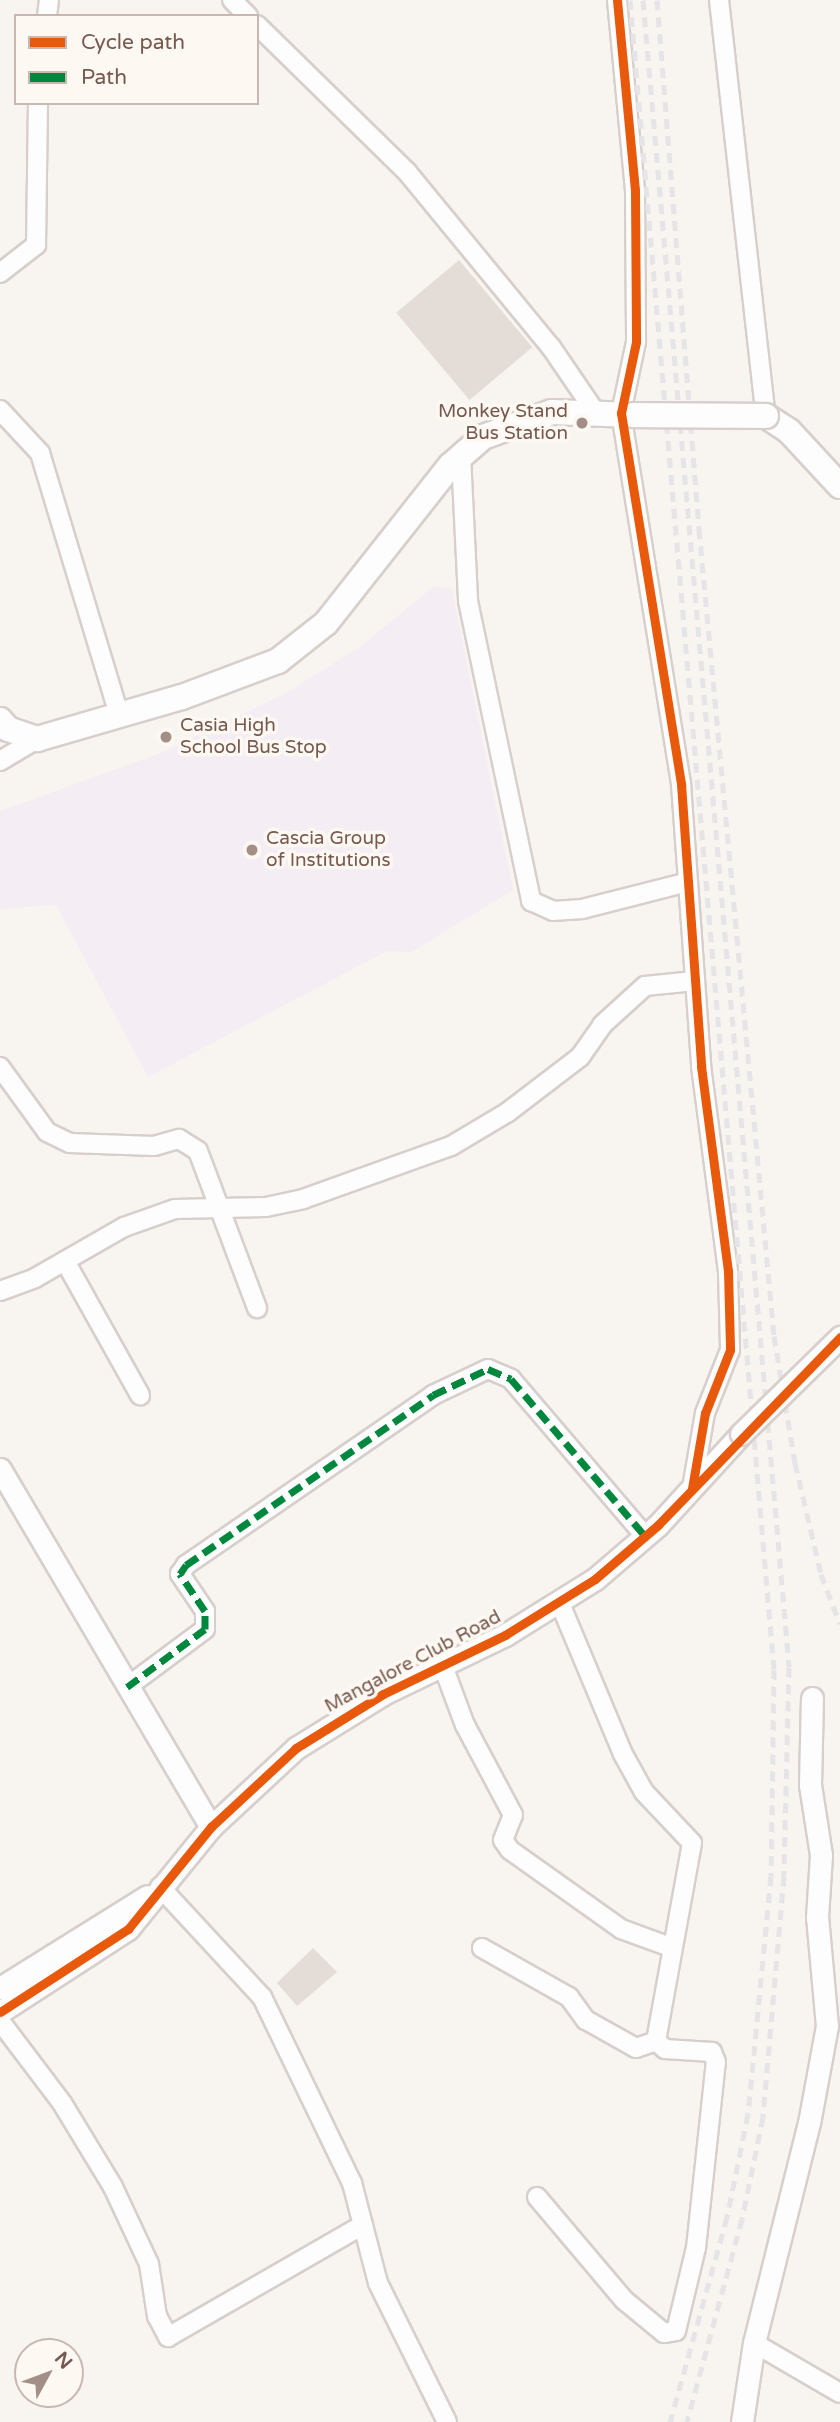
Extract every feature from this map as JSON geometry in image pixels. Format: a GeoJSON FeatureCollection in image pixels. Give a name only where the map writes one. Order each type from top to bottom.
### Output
{"type":"FeatureCollection","features":[{"type":"Feature","properties":{"kind":"main road"},"geometry":{"type":"LineString","coordinates":[[0,720],[8,729],[37,739],[278,662],[326,623],[461,456],[483,437],[516,422],[552,412],[594,410],[627,414],[766,416],[799,440],[840,486]]}},
{"type":"Feature","properties":{"kind":"street"},"geometry":{"type":"LineString","coordinates":[[232,0],[246,14]]}},
{"type":"Feature","properties":{"kind":"street"},"geometry":{"type":"LineString","coordinates":[[617,0],[635,217],[636,342],[627,414],[663,654],[688,882],[695,981],[728,1271],[730,1350],[705,1413],[692,1488]]}},
{"type":"Feature","properties":{"kind":"street"},"geometry":{"type":"LineString","coordinates":[[719,0],[766,416]]}},
{"type":"Feature","properties":{"kind":"street"},"geometry":{"type":"LineString","coordinates":[[259,27],[407,172],[551,347],[594,410]]}},
{"type":"Feature","properties":{"kind":"street"},"geometry":{"type":"LineString","coordinates":[[0,273],[36,245],[38,105]]}},
{"type":"Feature","properties":{"kind":"street"},"geometry":{"type":"LineString","coordinates":[[0,410],[40,453],[119,715]]}},
{"type":"Feature","properties":{"kind":"street"},"geometry":{"type":"LineString","coordinates":[[461,456],[468,601],[531,901],[553,911],[582,909],[688,882]]}},
{"type":"Feature","properties":{"kind":"street"},"geometry":{"type":"LineString","coordinates":[[0,761],[37,739]]}},
{"type":"Feature","properties":{"kind":"street"},"geometry":{"type":"LineString","coordinates":[[0,1291],[65,1261],[124,1227],[175,1209],[218,1209],[303,1199],[451,1146],[508,1112],[580,1057],[602,1025],[645,986],[695,981]]}},
{"type":"Feature","properties":{"kind":"street"},"geometry":{"type":"LineString","coordinates":[[0,1068],[47,1132],[70,1143],[153,1146],[179,1139],[198,1151],[257,1308]]}},
{"type":"Feature","properties":{"kind":"street"},"geometry":{"type":"LineString","coordinates":[[65,1261],[140,1395]]}},
{"type":"Feature","properties":{"kind":"street","name":"Mangalore Club Road"},"geometry":{"type":"LineString","coordinates":[[0,2012],[128,1929],[211,1827],[296,1748],[336,1720],[443,1666],[559,1601],[645,1536],[741,1434],[840,1337]]}},
{"type":"Feature","properties":{"kind":"street"},"geometry":{"type":"LineString","coordinates":[[127,1687],[205,1629],[205,1611],[180,1574],[186,1565],[457,1379],[488,1368],[511,1379],[645,1536]]}},
{"type":"Feature","properties":{"kind":"street"},"geometry":{"type":"LineString","coordinates":[[0,1469],[211,1827]]}},
{"type":"Feature","properties":{"kind":"street"},"geometry":{"type":"LineString","coordinates":[[559,1601],[623,1754],[644,1792],[692,1843],[656,2041]]}},
{"type":"Feature","properties":{"kind":"street"},"geometry":{"type":"LineString","coordinates":[[443,1666],[465,1725],[513,1815],[503,1840],[510,1850],[621,1929],[673,1948]]}},
{"type":"Feature","properties":{"kind":"street"},"geometry":{"type":"LineString","coordinates":[[742,2422],[754,2343],[809,2123],[832,1996],[817,1917],[821,1855],[810,1785],[812,1698]]}},
{"type":"Feature","properties":{"kind":"street"},"geometry":{"type":"LineString","coordinates":[[160,1887],[262,1997],[352,2183],[378,2283],[447,2422]]}},
{"type":"Feature","properties":{"kind":"street","name":"Mangalore Club Road"},"geometry":{"type":"LineString","coordinates":[[0,1988],[160,1887]]}},
{"type":"Feature","properties":{"kind":"street"},"geometry":{"type":"LineString","coordinates":[[482,1948],[569,1997],[586,2020],[636,2048],[656,2041]]}},
{"type":"Feature","properties":{"kind":"street"},"geometry":{"type":"LineString","coordinates":[[0,2021],[62,2103],[113,2188],[149,2264],[156,2316],[168,2337],[363,2225]]}},
{"type":"Feature","properties":{"kind":"street"},"geometry":{"type":"LineString","coordinates":[[537,2197],[624,2300],[664,2333],[676,2332],[696,2248],[716,2062],[712,2052],[664,2049],[656,2041]]}},
{"type":"Feature","properties":{"kind":"street"},"geometry":{"type":"LineString","coordinates":[[754,2343],[840,2393]]}},
{"type":"Feature","properties":{"kind":"shaded area","name":"Cascia Group of Institutions"},"geometry":{"type":"Polygon","coordinates":[[[433,587],[452,589],[513,890],[412,952],[387,951],[148,1077],[56,905],[0,909],[0,811],[161,753],[286,693],[361,646],[433,587]]]}},
{"type":"Feature","properties":{"kind":"building"},"geometry":{"type":"Polygon","coordinates":[[[459,260],[532,347],[469,400],[396,313],[459,260]]]}},
{"type":"Feature","properties":{"kind":"building"},"geometry":{"type":"Polygon","coordinates":[[[313,1948],[337,1972],[297,2006],[277,1983],[313,1948]]]}},
{"type":"Feature","properties":{"kind":"railway"},"geometry":{"type":"LineString","coordinates":[[630,0],[774,1669],[771,1876],[748,2114],[727,2217],[670,2422]]}},
{"type":"Feature","properties":{"kind":"railway"},"geometry":{"type":"LineString","coordinates":[[643,0],[789,1667],[784,1876],[763,2117],[742,2219],[687,2422]]}},
{"type":"Feature","properties":{"kind":"railway"},"geometry":{"type":"LineString","coordinates":[[657,0],[699,529],[774,1336],[795,1463],[821,1574],[840,1624]]}},
{"type":"Feature","properties":{"kind":"marked path"},"geometry":{"type":"LineString","coordinates":[[127,1687],[205,1629],[205,1611],[180,1574],[186,1565],[433,1395],[488,1369],[511,1379],[645,1536]]}},
{"type":"Feature","properties":{"kind":"cycle path"},"geometry":{"type":"LineString","coordinates":[[617,0],[635,190],[636,342],[621,413],[681,784],[701,1066],[728,1271],[730,1350],[705,1413],[692,1488]]}},
{"type":"Feature","properties":{"kind":"cycle path"},"geometry":{"type":"LineString","coordinates":[[0,2012],[128,1929],[211,1827],[296,1748],[383,1694],[505,1635],[595,1579],[658,1525],[840,1337]]}},
{"type":"Feature","properties":{"kind":"place","name":"Monkey Stand Bus Station"},"geometry":{"type":"Point","coordinates":[582,423]}},
{"type":"Feature","properties":{"kind":"place","name":"Casia High School Bus Stop"},"geometry":{"type":"Point","coordinates":[166,737]}},
{"type":"Feature","properties":{"kind":"place","name":"Cascia Group of Institutions"},"geometry":{"type":"Point","coordinates":[252,850]}}]}
